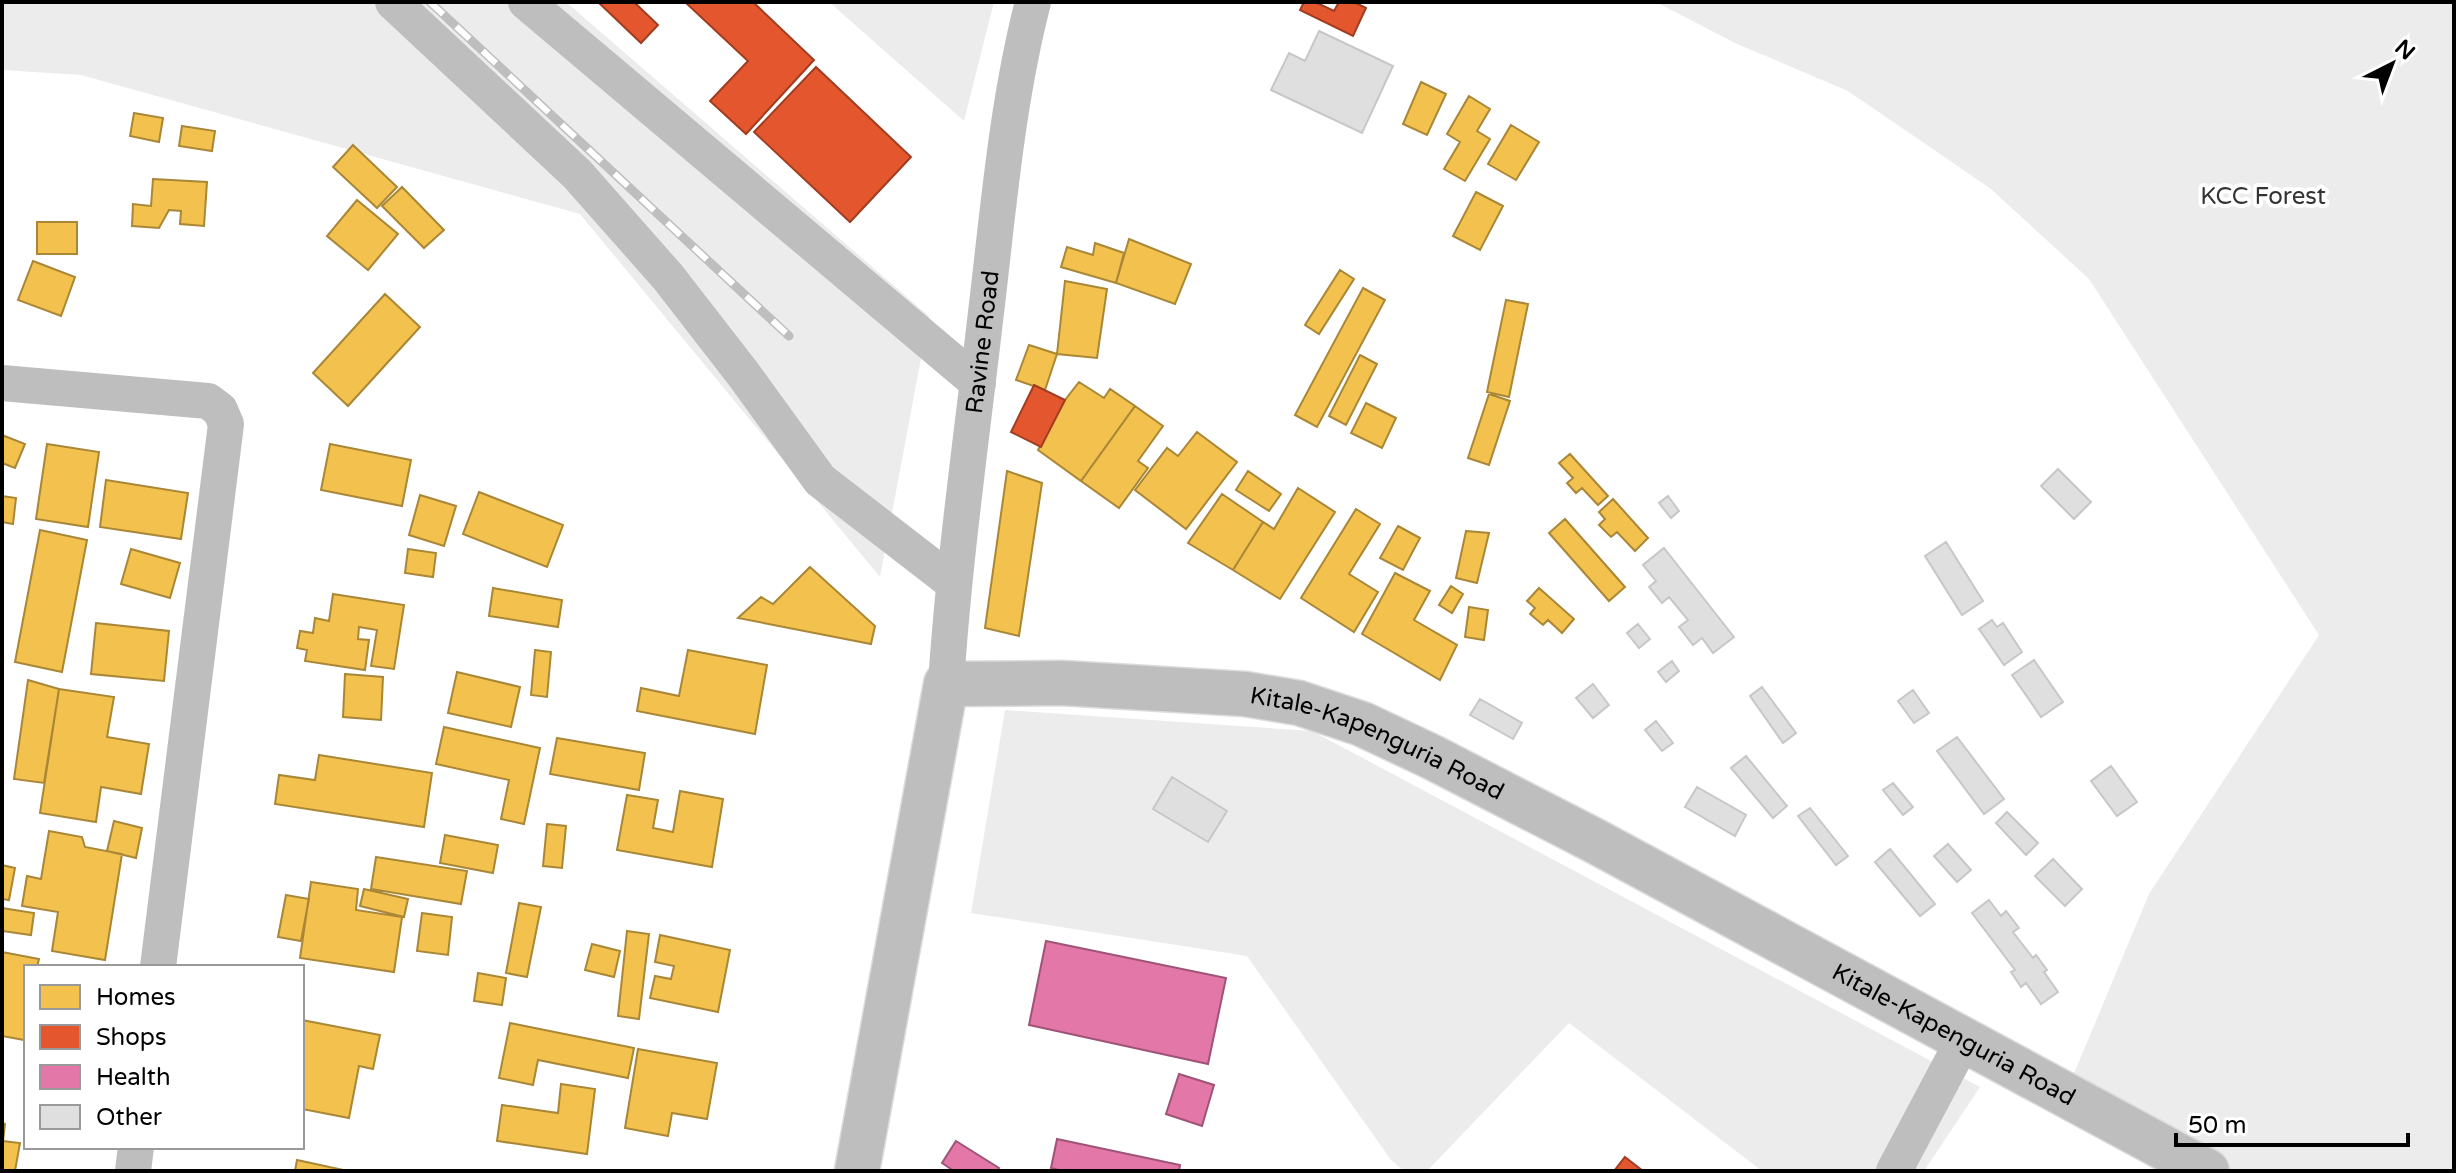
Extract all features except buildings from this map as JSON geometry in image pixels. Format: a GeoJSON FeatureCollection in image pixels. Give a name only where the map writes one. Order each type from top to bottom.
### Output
{"type":"FeatureCollection","features":[{"type":"Feature","properties":{"kind":"highway","name":"Kitale-Kapenguria Road"},"geometry":{"type":"LineString","coordinates":[[946,684],[1062,683],[1245,694],[1299,703],[1362,724],[1595,841],[2207,1171]]}},
{"type":"Feature","properties":{"kind":"highway"},"geometry":{"type":"LineString","coordinates":[[857,1171],[946,684]]}},
{"type":"Feature","properties":{"kind":"street"},"geometry":{"type":"LineString","coordinates":[[393,2],[577,174],[668,277],[820,480],[952,582]]}},
{"type":"Feature","properties":{"kind":"street"},"geometry":{"type":"LineString","coordinates":[[526,2],[978,383]]}},
{"type":"Feature","properties":{"kind":"street","name":"Ravine Road"},"geometry":{"type":"LineString","coordinates":[[946,684],[952,582],[999,187],[1015,82],[1033,2]]}},
{"type":"Feature","properties":{"kind":"street"},"geometry":{"type":"LineString","coordinates":[[2,383],[208,401],[220,410],[226,424],[158,965]]}},
{"type":"Feature","properties":{"kind":"street"},"geometry":{"type":"LineString","coordinates":[[1894,1171],[1963,1041]]}},
{"type":"Feature","properties":{"kind":"street"},"geometry":{"type":"LineString","coordinates":[[133,1171],[136,1149]]}},
{"type":"Feature","properties":{"kind":"green space"},"geometry":{"type":"Polygon","coordinates":[[[2,2],[566,2],[929,316],[880,577],[580,214],[81,75],[2,70],[2,2]]]}},
{"type":"Feature","properties":{"kind":"green space"},"geometry":{"type":"Polygon","coordinates":[[[829,2],[994,2],[964,121],[829,2]]]}},
{"type":"Feature","properties":{"kind":"green space","name":"KCC Forest"},"geometry":{"type":"Polygon","coordinates":[[[1656,2],[2454,2],[2454,1171],[2211,1171],[2065,1095],[2149,894],[2319,635],[2089,279],[1991,189],[1848,91],[1735,43],[1656,2]]]}},
{"type":"Feature","properties":{"kind":"green space"},"geometry":{"type":"Polygon","coordinates":[[[1005,710],[1312,731],[1980,1087],[1924,1171],[1762,1171],[1569,1023],[1427,1171],[1404,1171],[1391,1160],[1247,956],[971,913],[1005,710]]]}},
{"type":"Feature","properties":{"kind":"railway"},"geometry":{"type":"LineString","coordinates":[[430,2],[789,336]]}}]}
